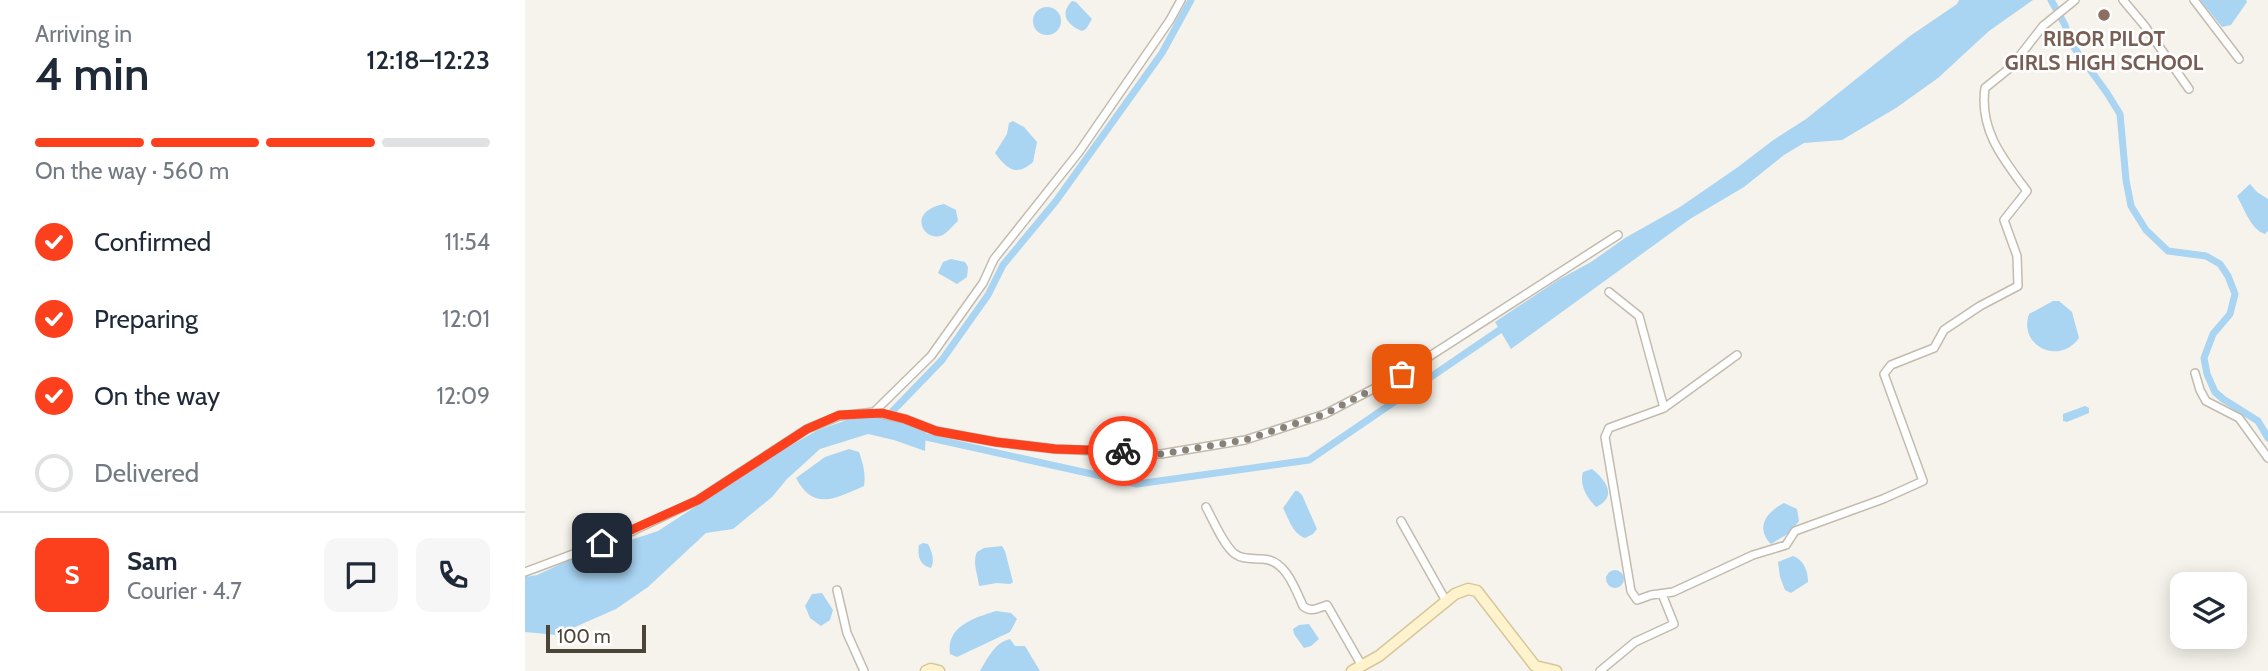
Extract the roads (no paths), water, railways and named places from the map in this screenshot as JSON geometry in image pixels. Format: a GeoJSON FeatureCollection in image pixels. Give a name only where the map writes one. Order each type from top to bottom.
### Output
{"type":"FeatureCollection","features":[{"type":"Feature","properties":{"kind":"street"},"geometry":{"type":"LineString","coordinates":[[878,413],[931,356],[983,283],[1000,250],[1079,152],[1181,0]]}},
{"type":"Feature","properties":{"kind":"street"},"geometry":{"type":"LineString","coordinates":[[2123,0],[2189,89]]}},
{"type":"Feature","properties":{"kind":"street"},"geometry":{"type":"LineString","coordinates":[[2195,0],[2239,59]]}},
{"type":"Feature","properties":{"kind":"street"},"geometry":{"type":"LineString","coordinates":[[1737,355],[1664,408],[1609,428],[1605,437],[1631,591],[1637,600],[1673,592],[1753,555],[1786,545],[1795,531],[1883,499],[1923,481],[1884,374],[1891,365],[1934,348],[1944,330],[1980,306],[2018,286],[2017,256],[2004,220],[2027,191],[2000,154],[1986,125],[1983,104],[1985,88],[2011,68],[2043,26],[2072,3]]}},
{"type":"Feature","properties":{"kind":"street"},"geometry":{"type":"LineString","coordinates":[[525,572],[624,535],[698,500],[807,429],[839,415],[878,413],[897,416],[936,431],[1055,449],[1161,454],[1245,440],[1325,414],[1402,374],[1618,235]]}},
{"type":"Feature","properties":{"kind":"street"},"geometry":{"type":"LineString","coordinates":[[1609,292],[1639,316],[1664,408]]}},
{"type":"Feature","properties":{"kind":"street"},"geometry":{"type":"LineString","coordinates":[[2195,373],[2206,401],[2239,418],[2268,458]]}},
{"type":"Feature","properties":{"kind":"street"},"geometry":{"type":"LineString","coordinates":[[1206,507],[1223,539],[1235,554],[1251,560],[1269,560],[1282,568],[1303,606],[1308,610],[1327,605],[1364,667]]}},
{"type":"Feature","properties":{"kind":"street"},"geometry":{"type":"LineString","coordinates":[[1401,521],[1422,554],[1446,601]]}},
{"type":"Feature","properties":{"kind":"street"},"geometry":{"type":"LineString","coordinates":[[1352,671],[1364,667],[1411,632],[1455,594],[1468,589],[1477,591],[1535,666],[1556,671]]}},
{"type":"Feature","properties":{"kind":"street"},"geometry":{"type":"LineString","coordinates":[[837,590],[847,633],[865,671]]}},
{"type":"Feature","properties":{"kind":"street"},"geometry":{"type":"LineString","coordinates":[[1600,671],[1635,642],[1674,624],[1662,594]]}},
{"type":"Feature","properties":{"kind":"street"},"geometry":{"type":"LineString","coordinates":[[926,671],[939,671]]}},
{"type":"Feature","properties":{"kind":"water"},"geometry":{"type":"Polygon","coordinates":[[[1959,0],[2033,0],[1989,31],[1938,78],[1896,108],[1842,140],[1804,143],[1784,155],[1744,187],[1690,219],[1511,349],[1495,322],[1625,238],[1680,207],[1738,167],[1806,119],[1959,0]]]}},
{"type":"Feature","properties":{"kind":"water"},"geometry":{"type":"Polygon","coordinates":[[[2200,0],[2247,2],[2231,25],[2222,27],[2200,0]]]}},
{"type":"Feature","properties":{"kind":"water"},"geometry":{"type":"Polygon","coordinates":[[[1072,1],[1092,19],[1082,31],[1072,26],[1065,15],[1072,1]]]}},
{"type":"Feature","properties":{"kind":"water"},"geometry":{"type":"Polygon","coordinates":[[[1047,7],[1057,11],[1061,21],[1057,31],[1047,35],[1037,31],[1033,21],[1037,11],[1047,7]]]}},
{"type":"Feature","properties":{"kind":"water"},"geometry":{"type":"Polygon","coordinates":[[[1013,121],[1024,127],[1037,142],[1033,162],[1017,170],[1008,167],[995,153],[1007,134],[1009,123],[1013,121]]]}},
{"type":"Feature","properties":{"kind":"water"},"geometry":{"type":"Polygon","coordinates":[[[2250,184],[2268,199],[2268,231],[2265,234],[2252,223],[2237,196],[2250,184]]]}},
{"type":"Feature","properties":{"kind":"water"},"geometry":{"type":"Polygon","coordinates":[[[944,204],[956,210],[958,221],[943,235],[929,234],[922,225],[925,213],[944,204]]]}},
{"type":"Feature","properties":{"kind":"water"},"geometry":{"type":"Polygon","coordinates":[[[951,259],[965,262],[968,267],[967,277],[957,284],[938,273],[943,262],[951,259]]]}},
{"type":"Feature","properties":{"kind":"water"},"geometry":{"type":"Polygon","coordinates":[[[2053,301],[2059,301],[2072,312],[2079,338],[2061,351],[2051,351],[2035,343],[2029,335],[2027,325],[2029,314],[2053,301]]]}},
{"type":"Feature","properties":{"kind":"water"},"geometry":{"type":"Polygon","coordinates":[[[2085,406],[2089,408],[2089,413],[2067,422],[2063,421],[2063,414],[2085,406]]]}},
{"type":"Feature","properties":{"kind":"water"},"geometry":{"type":"Polygon","coordinates":[[[875,415],[900,419],[926,430],[925,451],[868,434],[820,449],[787,479],[772,497],[733,529],[706,533],[648,587],[616,609],[557,635],[525,632],[525,577],[658,531],[818,430],[847,420],[875,415]]]}},
{"type":"Feature","properties":{"kind":"water"},"geometry":{"type":"Polygon","coordinates":[[[849,449],[859,452],[864,469],[864,486],[826,499],[818,499],[803,489],[796,478],[825,457],[849,449]]]}},
{"type":"Feature","properties":{"kind":"water"},"geometry":{"type":"Polygon","coordinates":[[[1592,469],[1602,478],[1608,493],[1603,503],[1596,507],[1582,482],[1583,472],[1592,469]]]}},
{"type":"Feature","properties":{"kind":"water"},"geometry":{"type":"Polygon","coordinates":[[[1295,491],[1302,495],[1317,529],[1305,538],[1294,529],[1283,508],[1295,491]]]}},
{"type":"Feature","properties":{"kind":"water"},"geometry":{"type":"Polygon","coordinates":[[[1784,503],[1797,509],[1799,521],[1791,532],[1771,544],[1766,538],[1763,526],[1772,511],[1784,503]]]}},
{"type":"Feature","properties":{"kind":"water"},"geometry":{"type":"Polygon","coordinates":[[[928,544],[932,553],[931,568],[924,565],[919,557],[919,545],[928,544]]]}},
{"type":"Feature","properties":{"kind":"water"},"geometry":{"type":"Polygon","coordinates":[[[1002,546],[1013,582],[979,586],[975,564],[977,552],[984,548],[1002,546]]]}},
{"type":"Feature","properties":{"kind":"water"},"geometry":{"type":"Polygon","coordinates":[[[1793,556],[1805,566],[1808,582],[1791,593],[1785,590],[1778,562],[1793,556]]]}},
{"type":"Feature","properties":{"kind":"water"},"geometry":{"type":"Polygon","coordinates":[[[1615,570],[1621,573],[1624,579],[1621,585],[1615,588],[1609,585],[1606,579],[1609,573],[1615,570]]]}},
{"type":"Feature","properties":{"kind":"water"},"geometry":{"type":"Polygon","coordinates":[[[822,593],[833,610],[830,620],[821,626],[810,618],[805,606],[812,594],[822,593]]]}},
{"type":"Feature","properties":{"kind":"water"},"geometry":{"type":"Polygon","coordinates":[[[996,611],[1011,613],[1017,619],[1010,632],[957,657],[950,654],[952,636],[957,630],[971,620],[996,611]]]}},
{"type":"Feature","properties":{"kind":"water"},"geometry":{"type":"Polygon","coordinates":[[[1309,624],[1319,639],[1304,648],[1293,629],[1309,624]]]}},
{"type":"Feature","properties":{"kind":"water"},"geometry":{"type":"Polygon","coordinates":[[[1010,639],[1015,646],[1025,646],[1040,671],[980,671],[996,647],[1010,639]]]}},
{"type":"Feature","properties":{"kind":"waterway"},"geometry":{"type":"LineString","coordinates":[[885,419],[942,360],[988,295],[1003,265],[1056,201],[1162,53],[1191,0]]}},
{"type":"Feature","properties":{"kind":"waterway"},"geometry":{"type":"LineString","coordinates":[[2051,0],[2065,25],[2070,42],[2120,114],[2131,206],[2146,230],[2168,251],[2206,256],[2220,264],[2228,276],[2235,294],[2230,314],[2213,334],[2204,358],[2207,374],[2215,392],[2258,421],[2268,438]]}},
{"type":"Feature","properties":{"kind":"waterway"},"geometry":{"type":"LineString","coordinates":[[917,435],[1137,484],[1309,460],[1507,325]]}},
{"type":"Feature","properties":{"kind":"place","name":"RIBOR PILOT GIRLS HIGH SCHOOL"},"geometry":{"type":"Point","coordinates":[2104,15]}}]}
